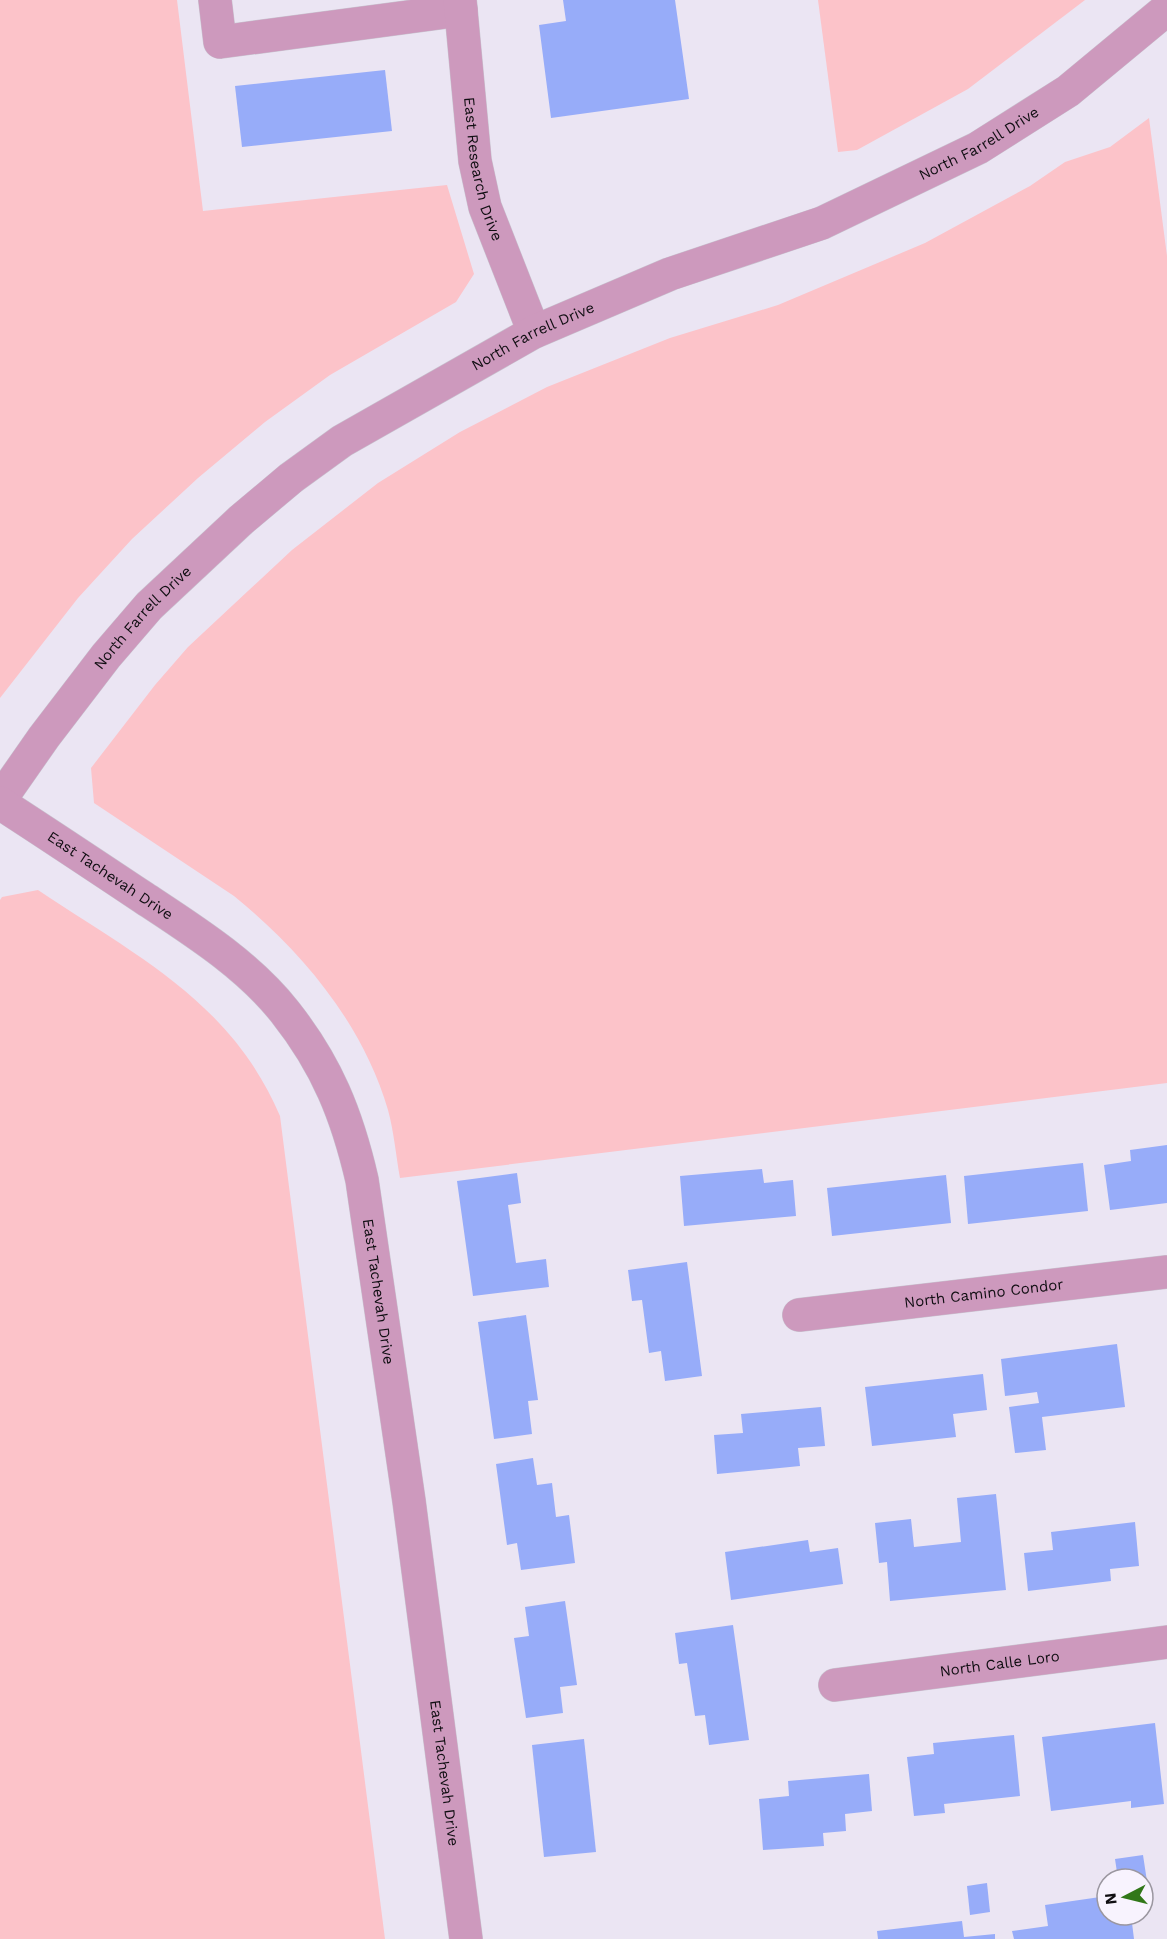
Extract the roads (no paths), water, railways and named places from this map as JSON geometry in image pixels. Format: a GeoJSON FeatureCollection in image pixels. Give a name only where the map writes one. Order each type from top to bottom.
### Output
{"type":"FeatureCollection","features":[{"type":"Feature","properties":{"kind":"street"},"geometry":{"type":"LineString","coordinates":[[215,0],[220,42],[460,5]]}},
{"type":"Feature","properties":{"kind":"street","name":"East Research Drive"},"geometry":{"type":"LineString","coordinates":[[460,5],[475,161],[485,207],[534,332]]}},
{"type":"Feature","properties":{"kind":"street","name":"North Farrell Drive"},"geometry":{"type":"LineString","coordinates":[[0,802],[44,737],[113,648],[149,606],[241,519],[291,478],[342,441],[534,332],[670,274],[822,223],[978,148],[1068,91],[1167,9]]}},
{"type":"Feature","properties":{"kind":"street","name":"East Tachevah Drive"},"geometry":{"type":"LineString","coordinates":[[0,802],[186,926],[250,975],[285,1011],[314,1054],[334,1089],[351,1130],[362,1180],[409,1501],[466,1939]]}},
{"type":"Feature","properties":{"kind":"street","name":"North Camino Condor"},"geometry":{"type":"LineString","coordinates":[[800,1315],[1167,1272]]}},
{"type":"Feature","properties":{"kind":"street","name":"North Calle Loro"},"geometry":{"type":"LineString","coordinates":[[835,1685],[1167,1642]]}}]}
